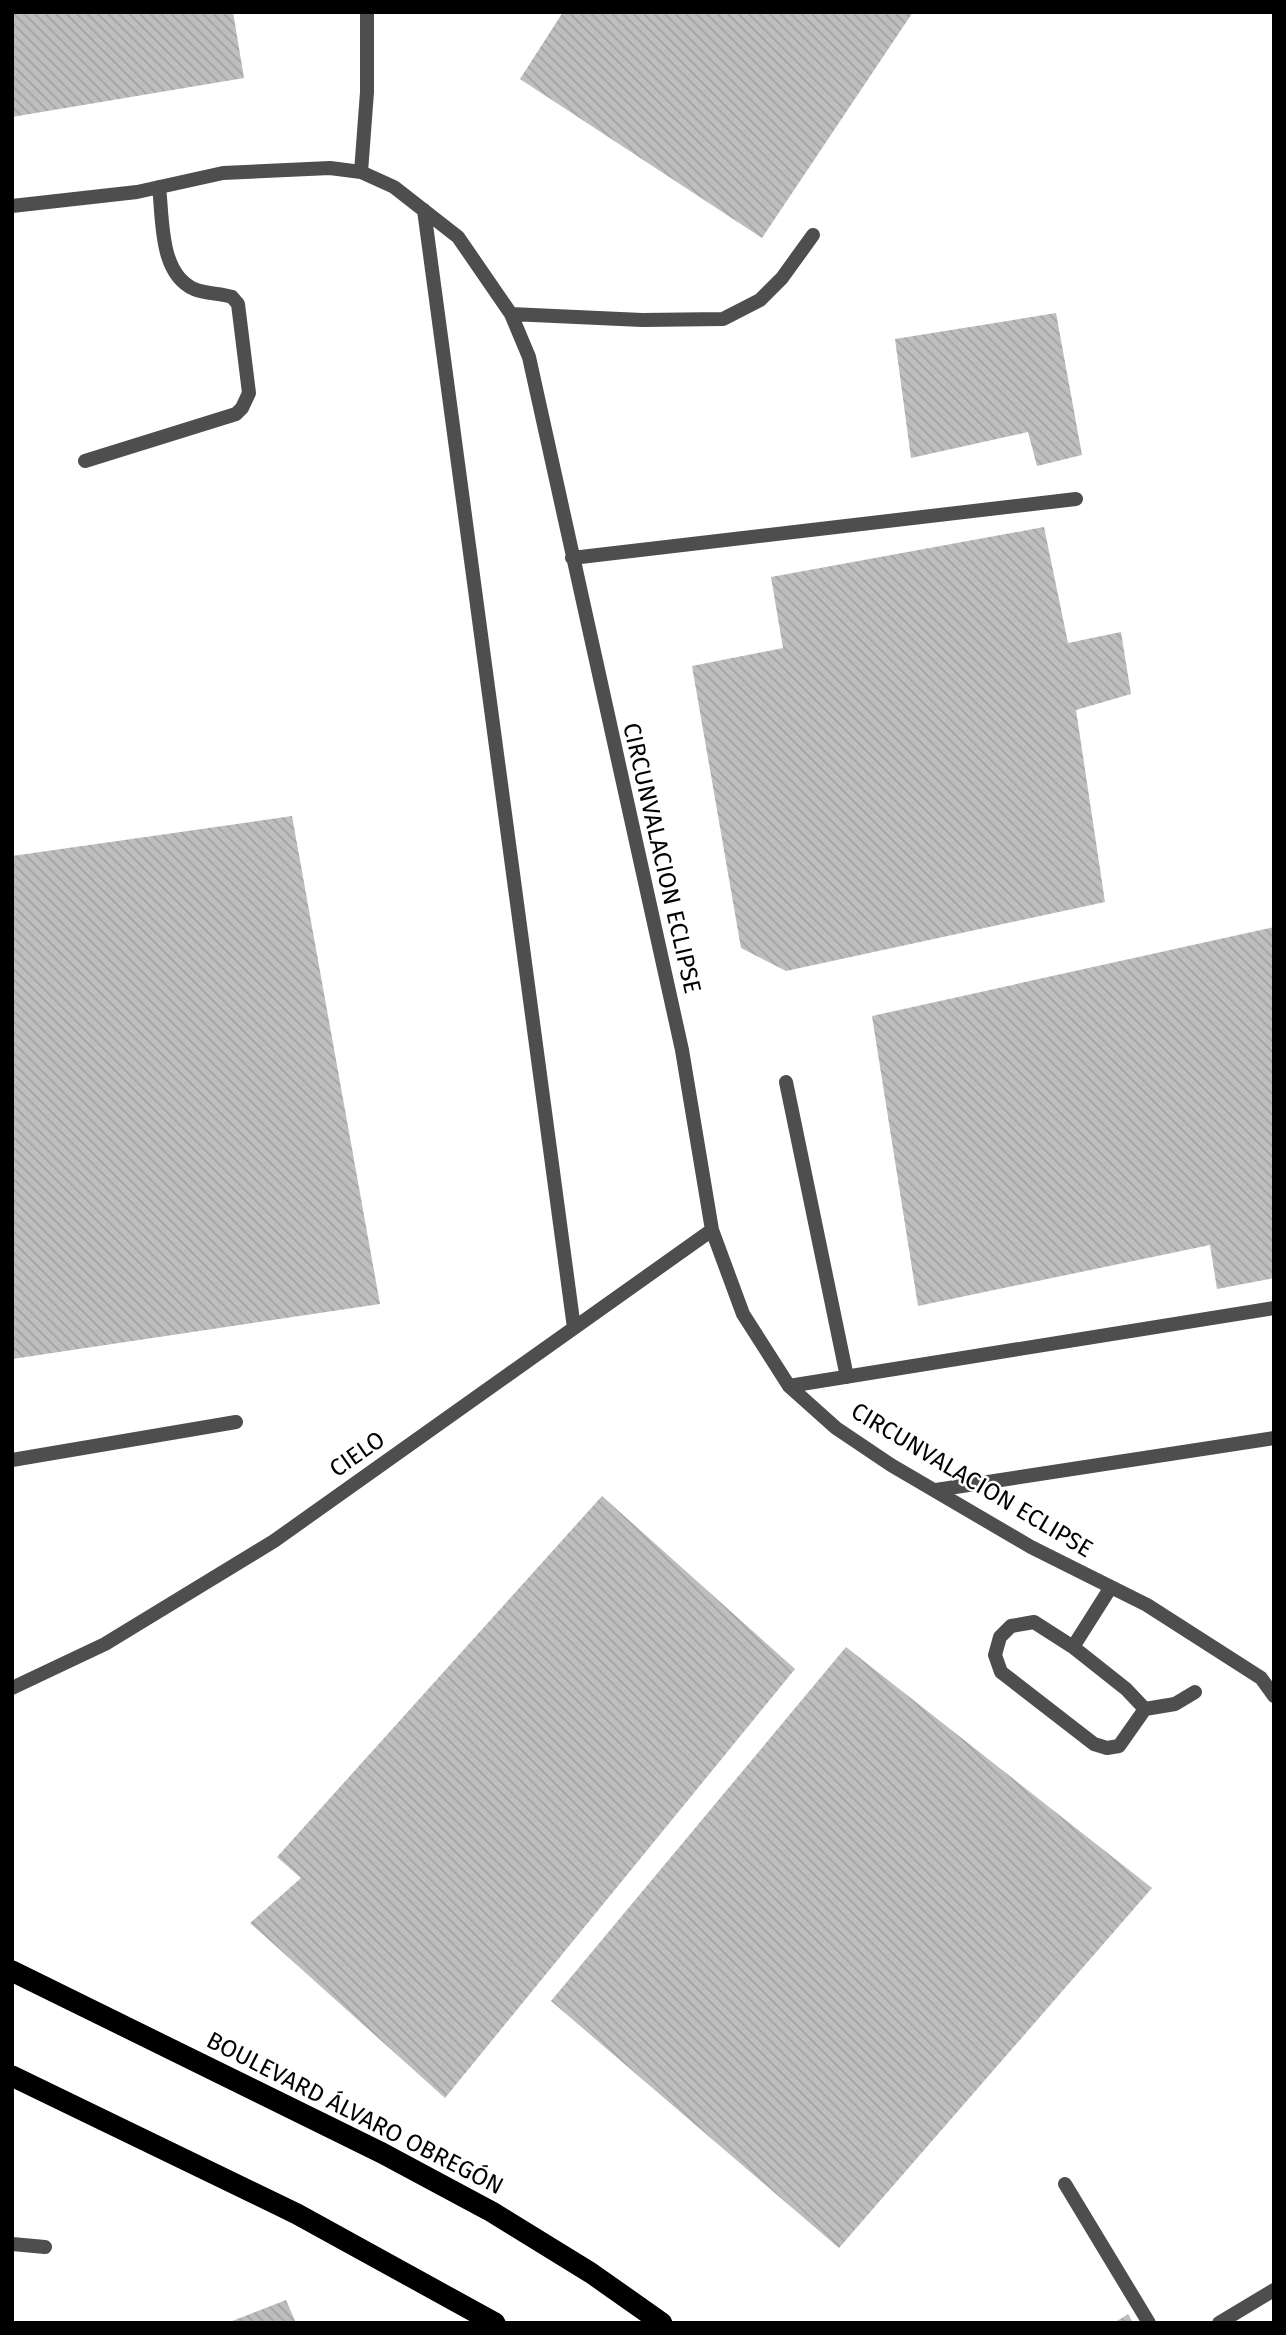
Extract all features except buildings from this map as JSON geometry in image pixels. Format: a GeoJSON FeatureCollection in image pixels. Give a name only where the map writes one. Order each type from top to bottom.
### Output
{"type":"FeatureCollection","features":[{"type":"Feature","properties":{"kind":"highway","name":"BOULEVARD ÁLVARO OBREGÓN"},"geometry":{"type":"LineString","coordinates":[[12,1971],[382,2153],[492,2212],[592,2273],[662,2323]]}},
{"type":"Feature","properties":{"kind":"highway"},"geometry":{"type":"LineString","coordinates":[[12,2076],[297,2214],[495,2323]]}},
{"type":"Feature","properties":{"kind":"lane"},"geometry":{"type":"LineString","coordinates":[[361,172],[367,92],[367,12]]}},
{"type":"Feature","properties":{"kind":"lane","name":"CIRCUNVALACION ECLIPSE"},"geometry":{"type":"LineString","coordinates":[[12,206],[137,192],[223,173],[330,168],[361,172],[394,187],[458,237],[510,314],[529,357],[682,1050],[712,1230],[743,1314],[789,1386],[836,1428],[1031,1547],[1147,1605],[1261,1678],[1274,1696]]}},
{"type":"Feature","properties":{"kind":"lane"},"geometry":{"type":"LineString","coordinates":[[85,461],[236,414],[249,393],[238,304],[232,297],[189,287],[177,274],[167,256],[159,187]]}},
{"type":"Feature","properties":{"kind":"lane"},"geometry":{"type":"LineString","coordinates":[[424,210],[574,1328]]}},
{"type":"Feature","properties":{"kind":"lane"},"geometry":{"type":"LineString","coordinates":[[510,314],[642,320],[723,318],[760,300],[782,278],[813,235]]}},
{"type":"Feature","properties":{"kind":"lane"},"geometry":{"type":"LineString","coordinates":[[572,558],[1076,499]]}},
{"type":"Feature","properties":{"kind":"lane"},"geometry":{"type":"LineString","coordinates":[[786,1082],[847,1377]]}},
{"type":"Feature","properties":{"kind":"lane","name":"CIELO"},"geometry":{"type":"LineString","coordinates":[[12,1688],[105,1644],[274,1541],[712,1230]]}},
{"type":"Feature","properties":{"kind":"lane"},"geometry":{"type":"LineString","coordinates":[[789,1386],[1274,1308]]}},
{"type":"Feature","properties":{"kind":"lane"},"geometry":{"type":"LineString","coordinates":[[12,1460],[236,1422]]}},
{"type":"Feature","properties":{"kind":"lane"},"geometry":{"type":"LineString","coordinates":[[936,1490],[1274,1438]]}},
{"type":"Feature","properties":{"kind":"lane"},"geometry":{"type":"LineString","coordinates":[[1073,1647],[1111,1587]]}},
{"type":"Feature","properties":{"kind":"lane"},"geometry":{"type":"LineString","coordinates":[[1146,1709],[1126,1689],[1073,1647],[1034,1622],[1011,1626],[1000,1637],[995,1655],[1001,1672],[1094,1744],[1107,1748],[1119,1746],[1146,1709],[1175,1704],[1195,1692]]}},
{"type":"Feature","properties":{"kind":"lane"},"geometry":{"type":"LineString","coordinates":[[1065,2184],[1149,2323]]}},
{"type":"Feature","properties":{"kind":"lane"},"geometry":{"type":"LineString","coordinates":[[12,2244],[45,2247]]}},
{"type":"Feature","properties":{"kind":"lane"},"geometry":{"type":"LineString","coordinates":[[1219,2323],[1274,2290]]}}]}
